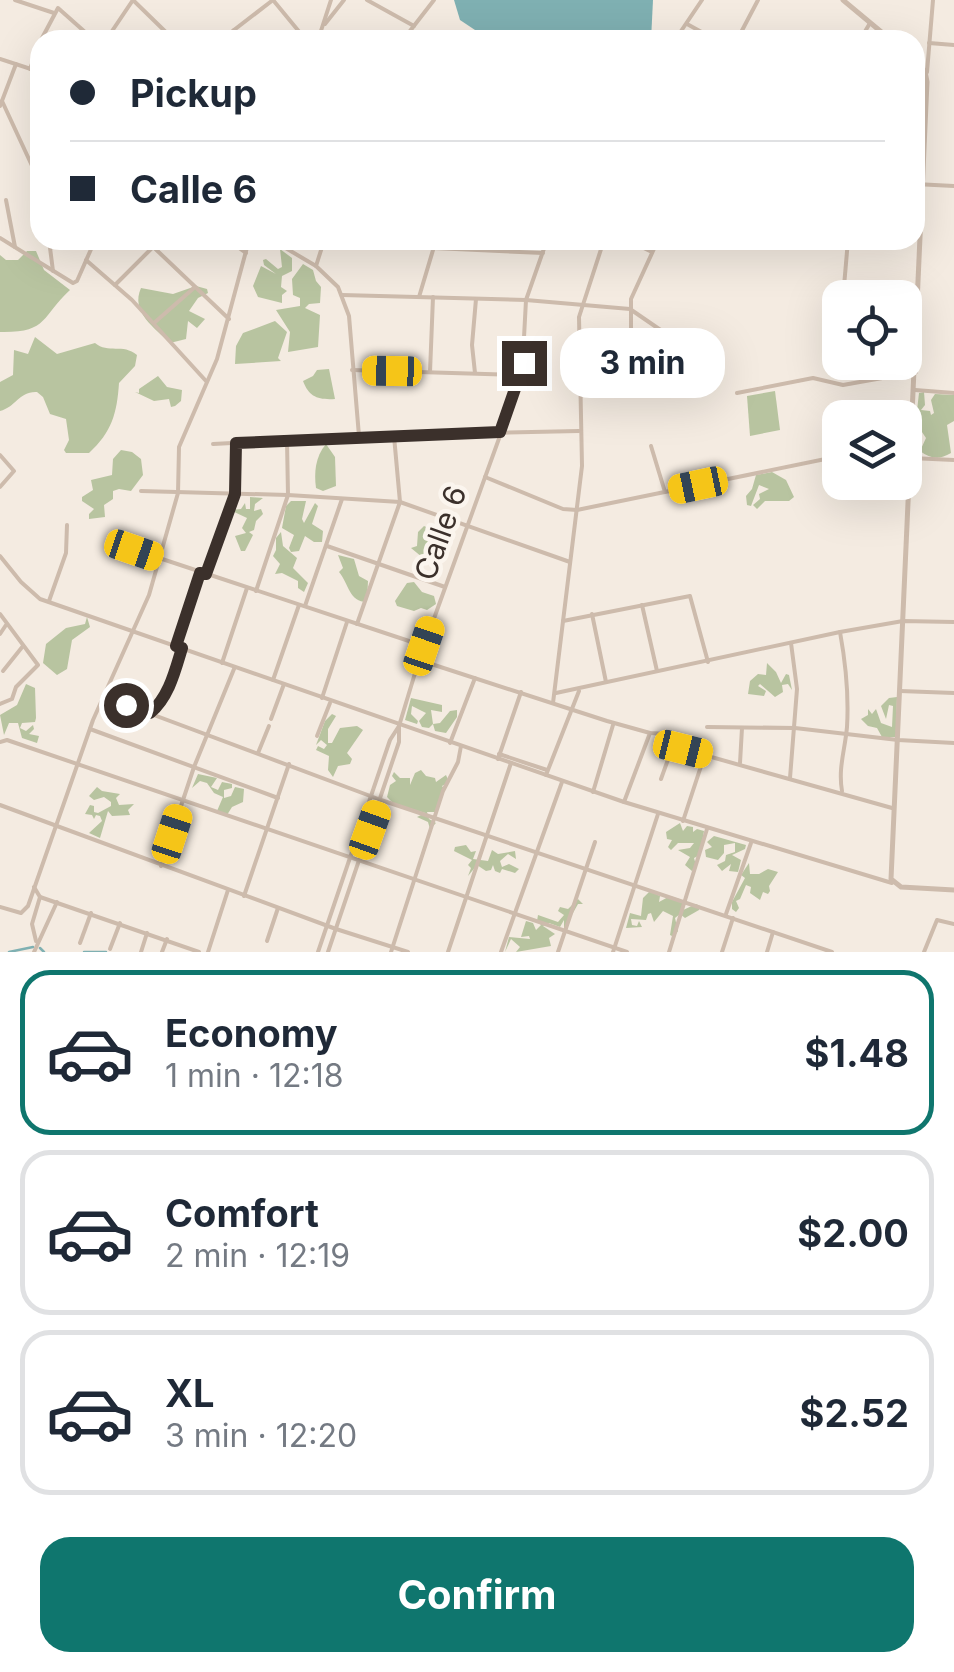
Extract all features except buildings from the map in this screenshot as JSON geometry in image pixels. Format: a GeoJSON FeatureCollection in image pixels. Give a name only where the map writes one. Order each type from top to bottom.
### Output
{"type":"FeatureCollection","features":[{"type":"Feature","properties":{"kind":"street"},"geometry":{"type":"LineString","coordinates":[[15,0],[54,13]]}},
{"type":"Feature","properties":{"kind":"street"},"geometry":{"type":"LineString","coordinates":[[113,30],[133,0],[164,30]]}},
{"type":"Feature","properties":{"kind":"street"},"geometry":{"type":"LineString","coordinates":[[234,30],[273,0],[298,30]]}},
{"type":"Feature","properties":{"kind":"street"},"geometry":{"type":"LineString","coordinates":[[322,30],[331,0]]}},
{"type":"Feature","properties":{"kind":"street"},"geometry":{"type":"LineString","coordinates":[[323,27],[344,0]]}},
{"type":"Feature","properties":{"kind":"street"},"geometry":{"type":"LineString","coordinates":[[367,0],[414,26]]}},
{"type":"Feature","properties":{"kind":"street"},"geometry":{"type":"LineString","coordinates":[[411,30],[434,0]]}},
{"type":"Feature","properties":{"kind":"street"},"geometry":{"type":"LineString","coordinates":[[682,30],[702,0]]}},
{"type":"Feature","properties":{"kind":"street"},"geometry":{"type":"LineString","coordinates":[[742,30],[758,0]]}},
{"type":"Feature","properties":{"kind":"street"},"geometry":{"type":"LineString","coordinates":[[843,0],[879,30]]}},
{"type":"Feature","properties":{"kind":"street"},"geometry":{"type":"LineString","coordinates":[[925,100],[934,0]]}},
{"type":"Feature","properties":{"kind":"street"},"geometry":{"type":"LineString","coordinates":[[46,30],[54,13],[62,8],[84,30]]}},
{"type":"Feature","properties":{"kind":"street"},"geometry":{"type":"LineString","coordinates":[[866,30],[870,22]]}},
{"type":"Feature","properties":{"kind":"street"},"geometry":{"type":"LineString","coordinates":[[686,24],[697,30]]}},
{"type":"Feature","properties":{"kind":"street"},"geometry":{"type":"LineString","coordinates":[[929,43],[954,45]]}},
{"type":"Feature","properties":{"kind":"street"},"geometry":{"type":"LineString","coordinates":[[0,59],[30,69]]}},
{"type":"Feature","properties":{"kind":"street"},"geometry":{"type":"LineString","coordinates":[[16,64],[1,104],[30,154]]}},
{"type":"Feature","properties":{"kind":"street"},"geometry":{"type":"LineString","coordinates":[[925,184],[954,186]]}},
{"type":"Feature","properties":{"kind":"street"},"geometry":{"type":"LineString","coordinates":[[6,200],[15,247]]}},
{"type":"Feature","properties":{"kind":"street"},"geometry":{"type":"LineString","coordinates":[[0,238],[75,282],[91,250]]}},
{"type":"Feature","properties":{"kind":"street"},"geometry":{"type":"LineString","coordinates":[[51,250],[53,271]]}},
{"type":"Feature","properties":{"kind":"street"},"geometry":{"type":"LineString","coordinates":[[115,285],[149,250]]}},
{"type":"Feature","properties":{"kind":"street"},"geometry":{"type":"LineString","coordinates":[[157,250],[229,318]]}},
{"type":"Feature","properties":{"kind":"street"},"geometry":{"type":"LineString","coordinates":[[242,250],[246,253]]}},
{"type":"Feature","properties":{"kind":"street"},"geometry":{"type":"LineString","coordinates":[[21,913],[159,559],[178,493],[179,447],[217,358],[247,250]]}},
{"type":"Feature","properties":{"kind":"street"},"geometry":{"type":"LineString","coordinates":[[289,250],[316,266],[342,294],[353,341],[352,370],[360,436]]}},
{"type":"Feature","properties":{"kind":"street"},"geometry":{"type":"LineString","coordinates":[[316,266],[321,250]]}},
{"type":"Feature","properties":{"kind":"street"},"geometry":{"type":"LineString","coordinates":[[419,297],[432,250]]}},
{"type":"Feature","properties":{"kind":"street"},"geometry":{"type":"LineString","coordinates":[[488,250],[543,253]]}},
{"type":"Feature","properties":{"kind":"street","name":"Calle 6"},"geometry":{"type":"LineString","coordinates":[[318,952],[522,375],[526,300],[544,250]]}},
{"type":"Feature","properties":{"kind":"street"},"geometry":{"type":"LineString","coordinates":[[553,703],[582,466],[578,349],[582,305],[601,250]]}},
{"type":"Feature","properties":{"kind":"street"},"geometry":{"type":"LineString","coordinates":[[631,366],[630,308],[652,252],[648,250]]}},
{"type":"Feature","properties":{"kind":"street"},"geometry":{"type":"LineString","coordinates":[[845,280],[847,250]]}},
{"type":"Feature","properties":{"kind":"street"},"geometry":{"type":"LineString","coordinates":[[917,280],[918,250]]}},
{"type":"Feature","properties":{"kind":"street"},"geometry":{"type":"LineString","coordinates":[[86,260],[154,324],[206,381]]}},
{"type":"Feature","properties":{"kind":"street"},"geometry":{"type":"LineString","coordinates":[[154,324],[195,287]]}},
{"type":"Feature","properties":{"kind":"street"},"geometry":{"type":"LineString","coordinates":[[342,294],[630,308],[662,331]]}},
{"type":"Feature","properties":{"kind":"street"},"geometry":{"type":"LineString","coordinates":[[430,372],[433,297]]}},
{"type":"Feature","properties":{"kind":"street"},"geometry":{"type":"LineString","coordinates":[[475,373],[472,345],[476,298]]}},
{"type":"Feature","properties":{"kind":"street"},"geometry":{"type":"LineString","coordinates":[[352,370],[522,375]]}},
{"type":"Feature","properties":{"kind":"street"},"geometry":{"type":"LineString","coordinates":[[737,393],[814,378],[822,380]]}},
{"type":"Feature","properties":{"kind":"street"},"geometry":{"type":"LineString","coordinates":[[823,380],[844,385],[872,380]]}},
{"type":"Feature","properties":{"kind":"street"},"geometry":{"type":"LineString","coordinates":[[914,400],[916,380]]}},
{"type":"Feature","properties":{"kind":"street"},"geometry":{"type":"LineString","coordinates":[[915,390],[954,393]]}},
{"type":"Feature","properties":{"kind":"street"},"geometry":{"type":"LineString","coordinates":[[213,444],[580,431]]}},
{"type":"Feature","properties":{"kind":"street"},"geometry":{"type":"LineString","coordinates":[[357,624],[400,502],[394,435]]}},
{"type":"Feature","properties":{"kind":"street"},"geometry":{"type":"LineString","coordinates":[[256,591],[288,495],[287,440]]}},
{"type":"Feature","properties":{"kind":"street"},"geometry":{"type":"LineString","coordinates":[[176,646],[235,494],[236,443]]}},
{"type":"Feature","properties":{"kind":"street"},"geometry":{"type":"LineString","coordinates":[[651,446],[665,492]]}},
{"type":"Feature","properties":{"kind":"street"},"geometry":{"type":"LineString","coordinates":[[0,455],[14,471],[0,487]]}},
{"type":"Feature","properties":{"kind":"street"},"geometry":{"type":"LineString","coordinates":[[922,459],[954,460]]}},
{"type":"Feature","properties":{"kind":"street"},"geometry":{"type":"LineString","coordinates":[[485,477],[562,508],[577,510],[822,460]]}},
{"type":"Feature","properties":{"kind":"street"},"geometry":{"type":"LineString","coordinates":[[141,491],[400,502],[570,562]]}},
{"type":"Feature","properties":{"kind":"street"},"geometry":{"type":"LineString","coordinates":[[272,680],[328,546],[342,499]]}},
{"type":"Feature","properties":{"kind":"street"},"geometry":{"type":"LineString","coordinates":[[892,883],[909,500]]}},
{"type":"Feature","properties":{"kind":"street"},"geometry":{"type":"LineString","coordinates":[[49,601],[63,565],[68,525]]}},
{"type":"Feature","properties":{"kind":"street"},"geometry":{"type":"LineString","coordinates":[[108,541],[424,646]]}},
{"type":"Feature","properties":{"kind":"street"},"geometry":{"type":"LineString","coordinates":[[328,546],[444,587]]}},
{"type":"Feature","properties":{"kind":"street"},"geometry":{"type":"LineString","coordinates":[[0,556],[33,595],[399,726],[750,843],[901,887],[954,890]]}},
{"type":"Feature","properties":{"kind":"street"},"geometry":{"type":"LineString","coordinates":[[222,664],[248,588]]}},
{"type":"Feature","properties":{"kind":"street"},"geometry":{"type":"LineString","coordinates":[[563,621],[686,595],[693,597],[708,662]]}},
{"type":"Feature","properties":{"kind":"street"},"geometry":{"type":"LineString","coordinates":[[642,605],[657,671]]}},
{"type":"Feature","properties":{"kind":"street"},"geometry":{"type":"LineString","coordinates":[[0,614],[32,654],[37,667],[16,687],[11,700],[0,704]]}},
{"type":"Feature","properties":{"kind":"street"},"geometry":{"type":"LineString","coordinates":[[592,614],[606,682]]}},
{"type":"Feature","properties":{"kind":"street"},"geometry":{"type":"LineString","coordinates":[[322,698],[347,621]]}},
{"type":"Feature","properties":{"kind":"street"},"geometry":{"type":"LineString","coordinates":[[556,692],[840,632],[903,621],[954,622]]}},
{"type":"Feature","properties":{"kind":"street"},"geometry":{"type":"LineString","coordinates":[[0,634],[6,625]]}},
{"type":"Feature","properties":{"kind":"street"},"geometry":{"type":"LineString","coordinates":[[840,632],[848,686],[846,735],[839,770],[842,792]]}},
{"type":"Feature","properties":{"kind":"street"},"geometry":{"type":"LineString","coordinates":[[790,779],[796,689],[791,643]]}},
{"type":"Feature","properties":{"kind":"street"},"geometry":{"type":"LineString","coordinates":[[2,671],[22,646]]}},
{"type":"Feature","properties":{"kind":"street"},"geometry":{"type":"LineString","coordinates":[[150,713],[172,682],[182,648]]}},
{"type":"Feature","properties":{"kind":"street"},"geometry":{"type":"LineString","coordinates":[[419,660],[571,710],[650,733],[668,734],[683,749],[895,809]]}},
{"type":"Feature","properties":{"kind":"street"},"geometry":{"type":"LineString","coordinates":[[161,866],[194,767],[234,668]]}},
{"type":"Feature","properties":{"kind":"street"},"geometry":{"type":"LineString","coordinates":[[450,742],[474,678]]}},
{"type":"Feature","properties":{"kind":"street"},"geometry":{"type":"LineString","coordinates":[[258,753],[284,684]]}},
{"type":"Feature","properties":{"kind":"street"},"geometry":{"type":"LineString","coordinates":[[547,773],[580,688]]}},
{"type":"Feature","properties":{"kind":"street"},"geometry":{"type":"LineString","coordinates":[[900,691],[954,693]]}},
{"type":"Feature","properties":{"kind":"street"},"geometry":{"type":"LineString","coordinates":[[498,756],[521,692]]}},
{"type":"Feature","properties":{"kind":"street"},"geometry":{"type":"LineString","coordinates":[[103,696],[380,800],[832,952]]}},
{"type":"Feature","properties":{"kind":"street"},"geometry":{"type":"LineString","coordinates":[[161,701],[164,718]]}},
{"type":"Feature","properties":{"kind":"street"},"geometry":{"type":"LineString","coordinates":[[317,736],[331,701]]}},
{"type":"Feature","properties":{"kind":"street"},"geometry":{"type":"LineString","coordinates":[[593,792],[614,722]]}},
{"type":"Feature","properties":{"kind":"street","name":"Calle 6"},"geometry":{"type":"LineString","coordinates":[[328,952],[399,742],[399,726]]}},
{"type":"Feature","properties":{"kind":"street"},"geometry":{"type":"LineString","coordinates":[[707,727],[795,728],[954,743]]}},
{"type":"Feature","properties":{"kind":"street"},"geometry":{"type":"LineString","coordinates":[[740,765],[742,728]]}},
{"type":"Feature","properties":{"kind":"street"},"geometry":{"type":"LineString","coordinates":[[90,729],[278,798]]}},
{"type":"Feature","properties":{"kind":"street"},"geometry":{"type":"LineString","coordinates":[[624,802],[650,733]]}},
{"type":"Feature","properties":{"kind":"street"},"geometry":{"type":"LineString","coordinates":[[0,742],[7,740],[628,952]]}},
{"type":"Feature","properties":{"kind":"street"},"geometry":{"type":"LineString","coordinates":[[660,779],[675,740]]}},
{"type":"Feature","properties":{"kind":"street"},"geometry":{"type":"LineString","coordinates":[[392,950],[461,746]]}},
{"type":"Feature","properties":{"kind":"street"},"geometry":{"type":"LineString","coordinates":[[683,821],[706,754]]}},
{"type":"Feature","properties":{"kind":"street"},"geometry":{"type":"LineString","coordinates":[[723,759],[740,755]]}},
{"type":"Feature","properties":{"kind":"street"},"geometry":{"type":"LineString","coordinates":[[498,756],[547,773]]}},
{"type":"Feature","properties":{"kind":"street"},"geometry":{"type":"LineString","coordinates":[[448,952],[511,763]]}},
{"type":"Feature","properties":{"kind":"street"},"geometry":{"type":"LineString","coordinates":[[244,896],[290,764]]}},
{"type":"Feature","properties":{"kind":"street"},"geometry":{"type":"LineString","coordinates":[[501,952],[562,781]]}},
{"type":"Feature","properties":{"kind":"street"},"geometry":{"type":"LineString","coordinates":[[0,805],[336,930],[408,952]]}},
{"type":"Feature","properties":{"kind":"street"},"geometry":{"type":"LineString","coordinates":[[614,950],[658,814]]}},
{"type":"Feature","properties":{"kind":"street"},"geometry":{"type":"LineString","coordinates":[[669,952],[707,829]]}},
{"type":"Feature","properties":{"kind":"street"},"geometry":{"type":"LineString","coordinates":[[558,952],[595,842]]}},
{"type":"Feature","properties":{"kind":"street"},"geometry":{"type":"LineString","coordinates":[[726,914],[750,843]]}},
{"type":"Feature","properties":{"kind":"street"},"geometry":{"type":"LineString","coordinates":[[34,887],[40,897],[200,952]]}},
{"type":"Feature","properties":{"kind":"street"},"geometry":{"type":"LineString","coordinates":[[208,952],[228,890]]}},
{"type":"Feature","properties":{"kind":"street"},"geometry":{"type":"LineString","coordinates":[[37,943],[33,927],[40,897]]}},
{"type":"Feature","properties":{"kind":"street"},"geometry":{"type":"LineString","coordinates":[[34,952],[57,902]]}},
{"type":"Feature","properties":{"kind":"street"},"geometry":{"type":"LineString","coordinates":[[0,907],[21,913],[33,927],[45,933]]}},
{"type":"Feature","properties":{"kind":"street"},"geometry":{"type":"LineString","coordinates":[[267,941],[278,908]]}},
{"type":"Feature","properties":{"kind":"street"},"geometry":{"type":"LineString","coordinates":[[80,943],[91,913]]}},
{"type":"Feature","properties":{"kind":"street"},"geometry":{"type":"LineString","coordinates":[[722,952],[733,917]]}},
{"type":"Feature","properties":{"kind":"street"},"geometry":{"type":"LineString","coordinates":[[924,952],[936,920],[954,924]]}},
{"type":"Feature","properties":{"kind":"street"},"geometry":{"type":"LineString","coordinates":[[110,950],[120,923]]}},
{"type":"Feature","properties":{"kind":"street"},"geometry":{"type":"LineString","coordinates":[[767,952],[773,932]]}},
{"type":"Feature","properties":{"kind":"street"},"geometry":{"type":"LineString","coordinates":[[141,952],[148,933]]}},
{"type":"Feature","properties":{"kind":"street"},"geometry":{"type":"LineString","coordinates":[[162,952],[167,939]]}},
{"type":"Feature","properties":{"kind":"green space"},"geometry":{"type":"Polygon","coordinates":[[[280,250],[292,258],[292,271],[282,276],[281,287],[287,291],[282,295],[282,303],[258,297],[253,286],[261,266],[276,274],[263,260],[278,269],[282,267],[280,250]]]}},
{"type":"Feature","properties":{"kind":"green space"},"geometry":{"type":"Polygon","coordinates":[[[27,251],[36,251],[44,270],[70,290],[36,326],[0,332],[0,255],[6,260],[18,260],[27,251]]]}},
{"type":"Feature","properties":{"kind":"green space"},"geometry":{"type":"Polygon","coordinates":[[[303,264],[313,270],[321,287],[320,303],[305,308],[320,315],[318,347],[288,352],[290,332],[276,310],[300,306],[300,298],[293,295],[292,279],[303,264]]]}},
{"type":"Feature","properties":{"kind":"green space"},"geometry":{"type":"Polygon","coordinates":[[[196,286],[208,293],[198,298],[189,311],[205,319],[197,328],[188,321],[186,339],[170,343],[141,312],[141,288],[173,294],[196,286]]]}},
{"type":"Feature","properties":{"kind":"green space"},"geometry":{"type":"Polygon","coordinates":[[[275,321],[287,332],[278,358],[281,361],[235,364],[236,346],[243,333],[275,321]]]}},
{"type":"Feature","properties":{"kind":"green space"},"geometry":{"type":"Polygon","coordinates":[[[35,337],[57,354],[95,343],[137,355],[135,366],[119,383],[108,430],[89,453],[66,453],[66,419],[50,414],[37,392],[26,394],[0,411],[0,382],[13,375],[14,350],[28,354],[35,337]]]}},
{"type":"Feature","properties":{"kind":"green space"},"geometry":{"type":"Polygon","coordinates":[[[329,369],[335,399],[315,396],[303,381],[317,370],[329,369]]]}},
{"type":"Feature","properties":{"kind":"green space"},"geometry":{"type":"Polygon","coordinates":[[[158,376],[167,387],[182,390],[181,401],[175,406],[171,407],[169,399],[154,401],[135,392],[139,393],[158,376]]]}},
{"type":"Feature","properties":{"kind":"green space"},"geometry":{"type":"Polygon","coordinates":[[[775,391],[780,430],[750,436],[747,396],[775,391]]]}},
{"type":"Feature","properties":{"kind":"green space"},"geometry":{"type":"Polygon","coordinates":[[[935,394],[954,395],[954,421],[947,425],[951,453],[931,457],[922,452],[926,438],[922,432],[922,410],[934,413],[931,400],[935,394]]]}},
{"type":"Feature","properties":{"kind":"green space"},"geometry":{"type":"Polygon","coordinates":[[[326,444],[335,457],[336,486],[323,491],[316,488],[315,471],[326,444]]]}},
{"type":"Feature","properties":{"kind":"green space"},"geometry":{"type":"Polygon","coordinates":[[[121,450],[141,459],[143,475],[131,491],[113,491],[113,499],[104,505],[105,517],[89,519],[94,509],[82,497],[93,490],[91,480],[112,475],[113,459],[121,450]]]}},
{"type":"Feature","properties":{"kind":"green space"},"geometry":{"type":"Polygon","coordinates":[[[772,472],[786,480],[794,497],[789,501],[765,501],[757,509],[753,505],[760,499],[759,494],[769,489],[759,485],[751,506],[747,505],[746,496],[756,475],[772,472]]]}},
{"type":"Feature","properties":{"kind":"green space"},"geometry":{"type":"Polygon","coordinates":[[[250,497],[263,498],[255,504],[254,511],[261,509],[263,514],[249,532],[253,535],[245,551],[241,551],[235,536],[246,533],[242,528],[247,518],[230,510],[241,509],[245,503],[246,509],[250,509],[250,497]]]}},
{"type":"Feature","properties":{"kind":"green space"},"geometry":{"type":"Polygon","coordinates":[[[291,501],[306,501],[304,523],[315,503],[318,506],[312,524],[323,531],[322,542],[305,536],[299,551],[291,552],[294,535],[282,528],[286,506],[291,501]]]}},
{"type":"Feature","properties":{"kind":"green space"},"geometry":{"type":"Polygon","coordinates":[[[424,526],[437,532],[434,548],[439,555],[438,563],[428,562],[411,548],[417,546],[418,532],[424,526]]]}},
{"type":"Feature","properties":{"kind":"green space"},"geometry":{"type":"Polygon","coordinates":[[[281,532],[283,546],[297,558],[293,568],[308,583],[304,592],[298,588],[298,581],[275,574],[280,564],[273,556],[281,532]]]}},
{"type":"Feature","properties":{"kind":"green space"},"geometry":{"type":"Polygon","coordinates":[[[338,555],[354,559],[359,576],[368,581],[367,602],[350,592],[339,572],[343,568],[338,555]]]}},
{"type":"Feature","properties":{"kind":"green space"},"geometry":{"type":"Polygon","coordinates":[[[414,582],[422,592],[434,596],[436,604],[414,611],[397,606],[395,601],[407,583],[414,582]]]}},
{"type":"Feature","properties":{"kind":"green space"},"geometry":{"type":"Polygon","coordinates":[[[87,617],[90,627],[72,640],[67,669],[57,675],[43,663],[46,644],[66,628],[85,624],[87,617]]]}},
{"type":"Feature","properties":{"kind":"green space"},"geometry":{"type":"Polygon","coordinates":[[[767,663],[781,683],[789,675],[792,690],[788,684],[782,685],[783,692],[775,697],[760,684],[766,691],[764,696],[748,694],[750,681],[758,674],[766,675],[767,663]]]}},
{"type":"Feature","properties":{"kind":"green space"},"geometry":{"type":"Polygon","coordinates":[[[26,684],[35,688],[36,718],[35,722],[22,723],[20,728],[26,731],[33,725],[29,734],[39,736],[37,743],[22,738],[18,723],[9,723],[4,735],[0,715],[17,705],[26,684]]]}},
{"type":"Feature","properties":{"kind":"green space"},"geometry":{"type":"Polygon","coordinates":[[[897,697],[896,737],[882,737],[877,728],[861,719],[868,715],[868,709],[872,714],[876,709],[881,723],[892,727],[893,706],[889,705],[886,719],[881,706],[889,698],[897,697]]]}},
{"type":"Feature","properties":{"kind":"green space"},"geometry":{"type":"Polygon","coordinates":[[[411,698],[442,705],[442,712],[431,710],[433,724],[429,728],[422,727],[419,721],[426,713],[412,706],[411,714],[417,724],[405,720],[411,698]]]}},
{"type":"Feature","properties":{"kind":"green space"},"geometry":{"type":"Polygon","coordinates":[[[457,710],[457,717],[446,733],[435,731],[433,724],[457,710]]]}},
{"type":"Feature","properties":{"kind":"green space"},"geometry":{"type":"Polygon","coordinates":[[[332,714],[336,716],[328,729],[328,743],[332,743],[340,728],[357,726],[363,730],[347,753],[352,759],[350,764],[338,766],[333,777],[328,770],[329,756],[316,750],[327,745],[321,740],[316,745],[325,721],[332,714]]]}},
{"type":"Feature","properties":{"kind":"green space"},"geometry":{"type":"Polygon","coordinates":[[[421,770],[436,782],[446,775],[449,782],[442,786],[445,790],[436,812],[427,812],[436,823],[430,829],[428,822],[417,817],[425,813],[393,803],[387,797],[390,785],[396,781],[394,772],[400,778],[410,778],[410,785],[415,773],[421,770]]]}},
{"type":"Feature","properties":{"kind":"green space"},"geometry":{"type":"Polygon","coordinates":[[[198,774],[217,778],[211,787],[218,790],[222,782],[232,784],[232,788],[224,790],[224,798],[231,796],[235,787],[244,789],[243,802],[232,807],[227,815],[217,811],[223,797],[214,793],[207,783],[200,781],[192,788],[198,774]]]}},
{"type":"Feature","properties":{"kind":"green space"},"geometry":{"type":"Polygon","coordinates":[[[97,787],[120,794],[116,798],[119,805],[134,804],[128,810],[130,815],[112,816],[108,811],[100,838],[89,833],[102,821],[100,816],[94,819],[85,814],[90,805],[98,813],[111,806],[104,797],[94,800],[89,796],[97,787]]]}},
{"type":"Feature","properties":{"kind":"green space"},"geometry":{"type":"Polygon","coordinates":[[[680,823],[683,831],[687,826],[693,827],[693,832],[704,831],[700,855],[694,858],[696,865],[692,871],[685,865],[690,857],[678,850],[694,843],[678,843],[671,850],[668,847],[672,840],[667,839],[666,832],[680,823]]]}},
{"type":"Feature","properties":{"kind":"green space"},"geometry":{"type":"Polygon","coordinates":[[[714,836],[746,845],[732,855],[741,860],[738,872],[729,871],[731,864],[722,871],[717,865],[735,852],[735,843],[724,845],[718,860],[706,857],[705,850],[712,847],[707,842],[714,836]]]}},
{"type":"Feature","properties":{"kind":"green space"},"geometry":{"type":"Polygon","coordinates":[[[466,845],[471,852],[476,851],[473,859],[488,861],[492,850],[498,854],[515,851],[516,859],[508,854],[500,861],[502,867],[509,864],[519,869],[515,873],[502,869],[500,873],[493,865],[486,871],[477,865],[468,876],[472,860],[454,851],[455,847],[466,845]]]}},
{"type":"Feature","properties":{"kind":"green space"},"geometry":{"type":"Polygon","coordinates":[[[749,863],[750,874],[768,869],[778,872],[770,891],[763,892],[760,900],[746,885],[736,901],[736,912],[732,902],[749,863]]]}},
{"type":"Feature","properties":{"kind":"green space"},"geometry":{"type":"Polygon","coordinates":[[[650,891],[660,896],[659,902],[670,896],[679,899],[683,904],[681,911],[696,904],[699,910],[685,918],[680,914],[675,918],[678,931],[674,937],[670,935],[673,916],[663,911],[654,922],[651,913],[646,920],[631,919],[632,925],[637,926],[639,921],[642,927],[626,928],[630,913],[641,916],[643,898],[650,891]]]}},
{"type":"Feature","properties":{"kind":"green space"},"geometry":{"type":"Polygon","coordinates":[[[578,899],[583,904],[578,904],[564,929],[564,920],[560,927],[549,923],[543,926],[555,934],[549,938],[551,946],[516,952],[520,947],[511,939],[505,952],[509,937],[530,939],[521,937],[526,921],[533,923],[536,930],[541,925],[538,915],[558,922],[564,915],[558,911],[560,907],[568,909],[578,899]]]}},
{"type":"Feature","properties":{"kind":"water"},"geometry":{"type":"Polygon","coordinates":[[[454,0],[653,0],[652,30],[475,30],[460,20],[454,0]]]}},
{"type":"Feature","properties":{"kind":"waterway"},"geometry":{"type":"LineString","coordinates":[[9,952],[33,947]]}},
{"type":"Feature","properties":{"kind":"waterway"},"geometry":{"type":"LineString","coordinates":[[40,948],[44,952]]}},
{"type":"Feature","properties":{"kind":"waterway"},"geometry":{"type":"LineString","coordinates":[[84,952],[106,952]]}},
{"type":"Feature","properties":{"kind":"route"},"geometry":{"type":"LineString","coordinates":[[126,705],[150,713],[158,707],[172,682],[182,648],[176,646],[200,573],[206,574],[235,494],[236,443],[500,432],[524,363]]}}]}
